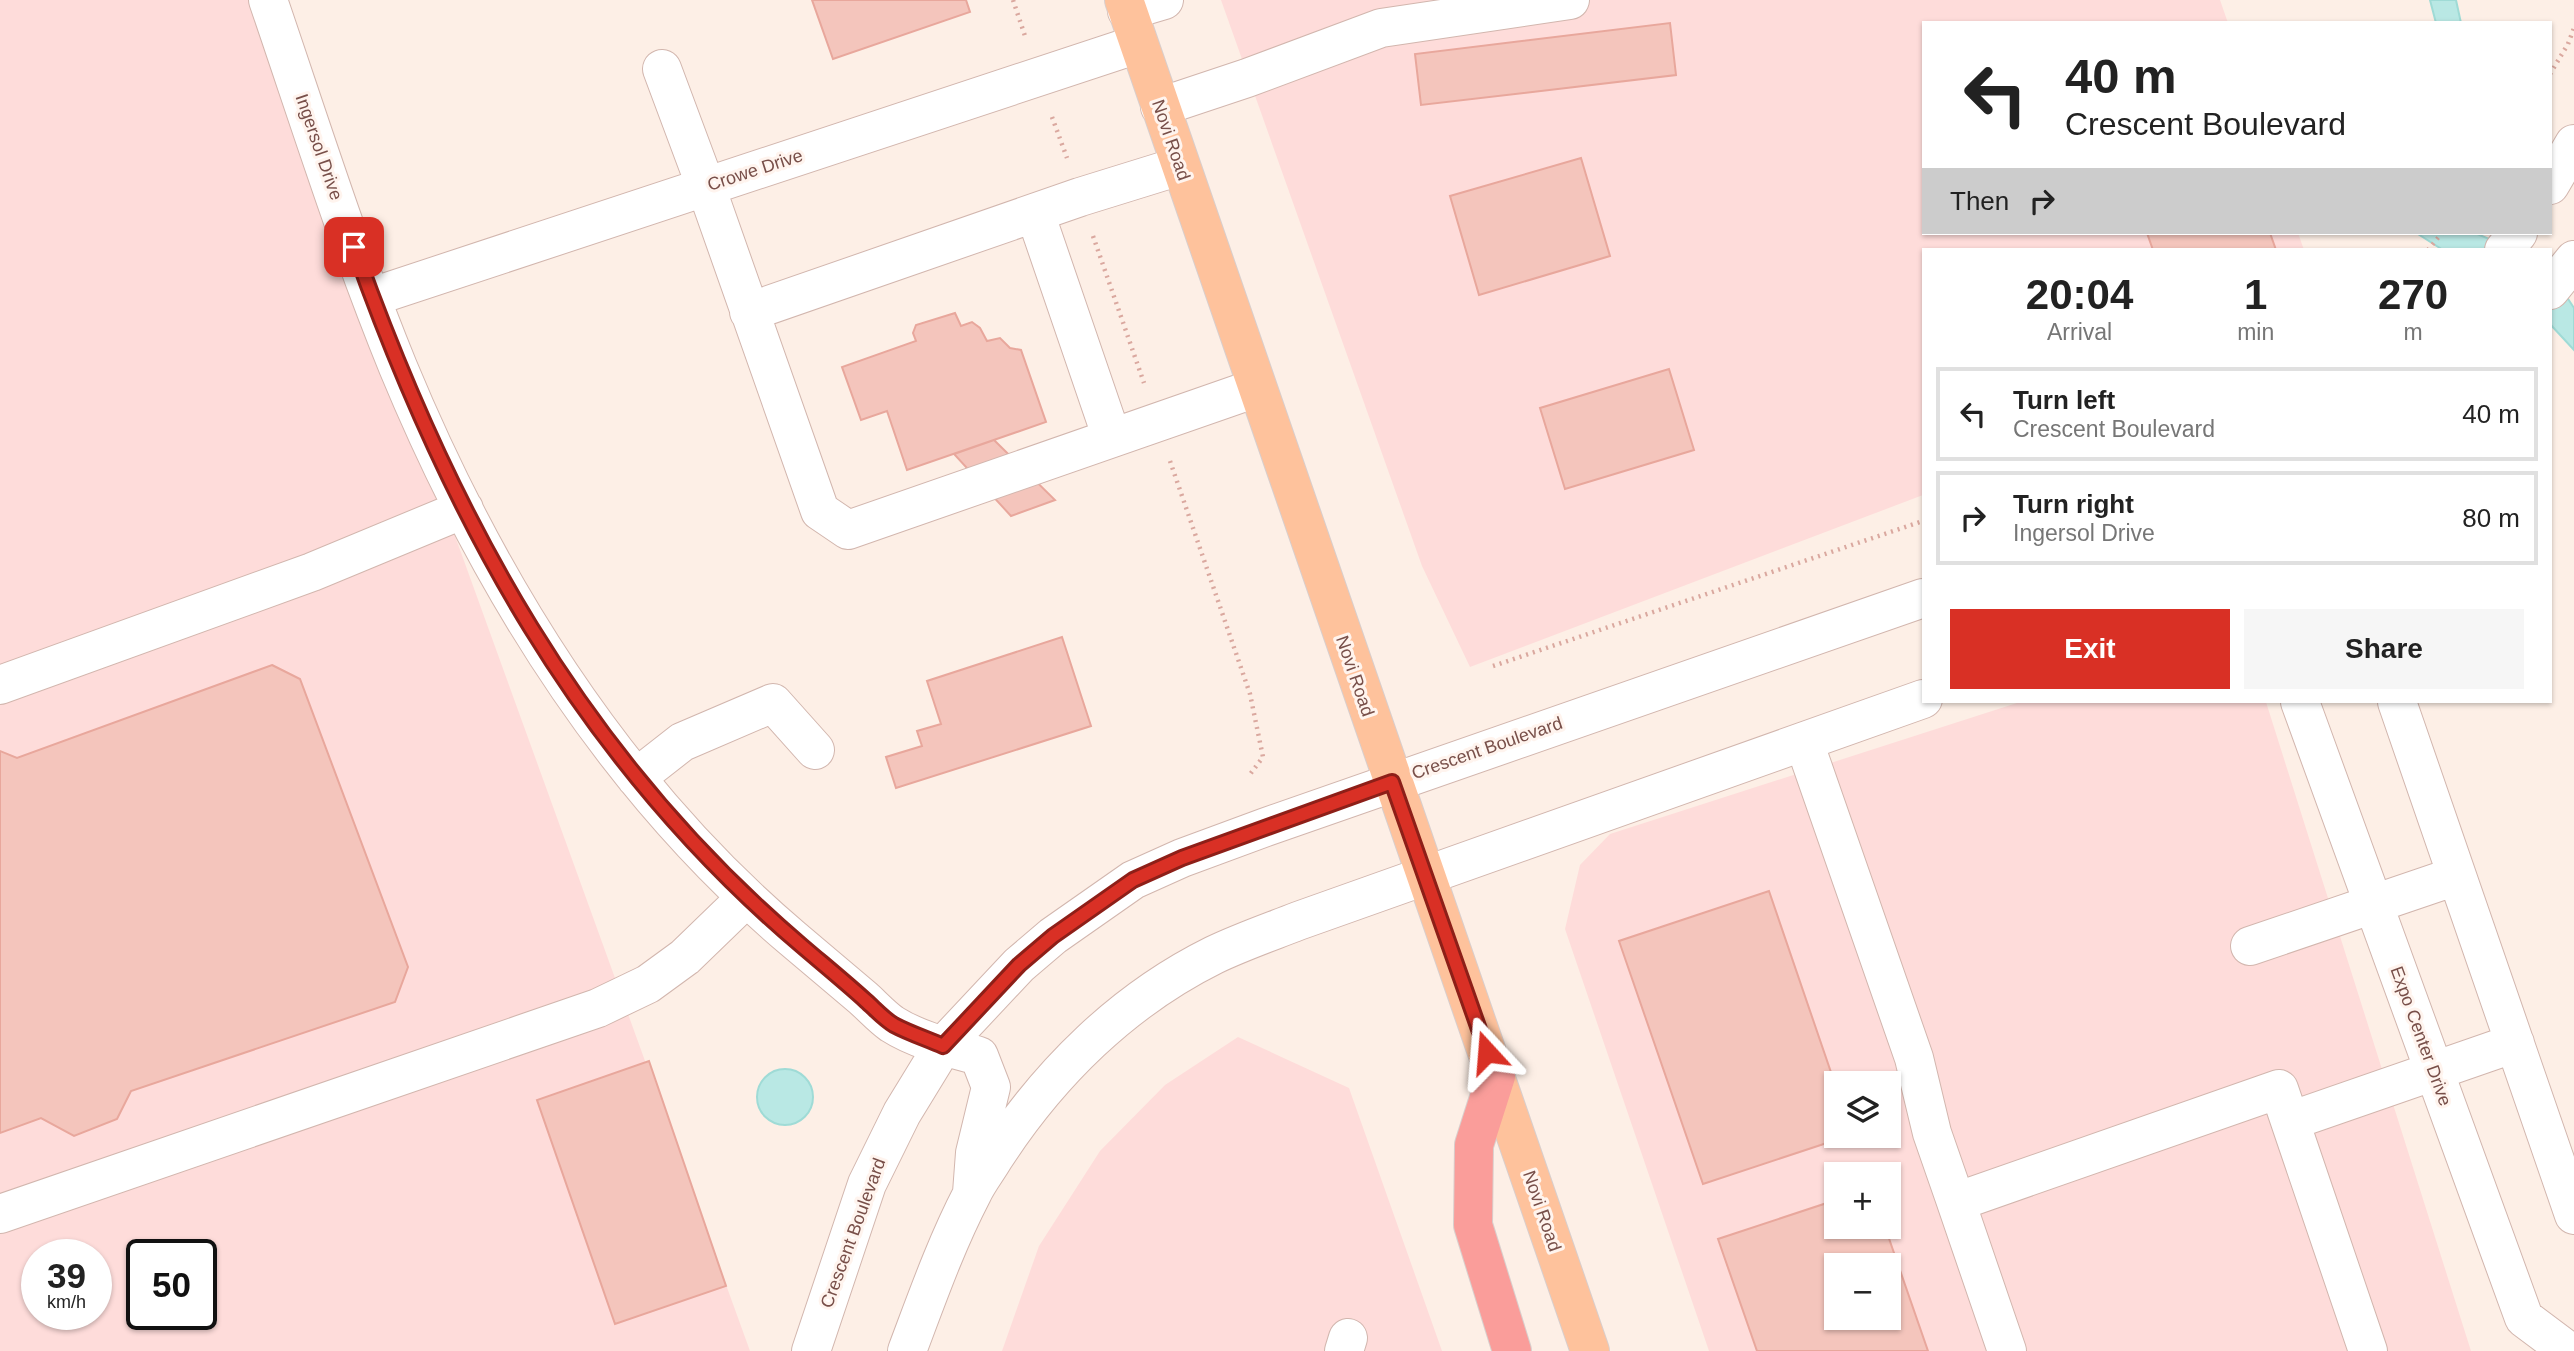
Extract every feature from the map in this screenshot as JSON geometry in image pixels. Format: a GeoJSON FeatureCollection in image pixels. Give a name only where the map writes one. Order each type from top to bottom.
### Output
{"type":"FeatureCollection","features":[{"type":"Feature","properties":{"kind":"highway"},"geometry":{"type":"LineString","coordinates":[[1496,1076],[1474,1145],[1473,1225],[1513,1351]]}},
{"type":"Feature","properties":{"kind":"main road","name":"Novi Road"},"geometry":{"type":"LineString","coordinates":[[1130,18],[1590,1351]]}},
{"type":"Feature","properties":{"kind":"street","name":"Ingersol Drive"},"geometry":{"type":"LineString","coordinates":[[268,0],[398,366],[464,509],[504,586],[591,719],[636,778],[746,898],[892,1024],[943,1046],[979,1056],[991,1087],[975,1153],[972,1193]]}},
{"type":"Feature","properties":{"kind":"street","name":"Crowe Drive"},"geometry":{"type":"LineString","coordinates":[[372,297],[706,187],[1130,18],[1164,0]]}},
{"type":"Feature","properties":{"kind":"street"},"geometry":{"type":"LineString","coordinates":[[1160,107],[1381,28],[1570,0]]}},
{"type":"Feature","properties":{"kind":"street"},"geometry":{"type":"LineString","coordinates":[[662,69],[820,511],[848,530],[1256,388]]}},
{"type":"Feature","properties":{"kind":"street"},"geometry":{"type":"LineString","coordinates":[[2552,182],[2574,144]]}},
{"type":"Feature","properties":{"kind":"street"},"geometry":{"type":"LineString","coordinates":[[749,312],[1180,166]]}},
{"type":"Feature","properties":{"kind":"street"},"geometry":{"type":"LineString","coordinates":[[1035,213],[1112,438]]}},
{"type":"Feature","properties":{"kind":"street"},"geometry":{"type":"LineString","coordinates":[[2552,288],[2574,260]]}},
{"type":"Feature","properties":{"kind":"street"},"geometry":{"type":"LineString","coordinates":[[0,685],[312,572],[464,509]]}},
{"type":"Feature","properties":{"kind":"street","name":"Crescent Boulevard"},"geometry":{"type":"LineString","coordinates":[[811,1351],[867,1184],[902,1113],[943,1046],[1019,965],[1053,936],[1133,880],[1194,854],[1392,782],[1922,598]]}},
{"type":"Feature","properties":{"kind":"street"},"geometry":{"type":"LineString","coordinates":[[907,1351],[972,1193],[1010,1133],[1045,1087],[1112,1022],[1161,986],[1212,956],[1239,944],[1922,699]]}},
{"type":"Feature","properties":{"kind":"street"},"geometry":{"type":"LineString","coordinates":[[636,778],[682,742],[773,703],[816,750]]}},
{"type":"Feature","properties":{"kind":"street","name":"Expo Center Drive"},"geometry":{"type":"LineString","coordinates":[[2300,703],[2524,1318],[2568,1351]]}},
{"type":"Feature","properties":{"kind":"street"},"geometry":{"type":"LineString","coordinates":[[2397,703],[2574,1214]]}},
{"type":"Feature","properties":{"kind":"street"},"geometry":{"type":"LineString","coordinates":[[1804,742],[1914,1058],[1932,1133],[2007,1351]]}},
{"type":"Feature","properties":{"kind":"street"},"geometry":{"type":"LineString","coordinates":[[2249,946],[2456,876]]}},
{"type":"Feature","properties":{"kind":"street"},"geometry":{"type":"LineString","coordinates":[[0,1214],[598,1008],[648,984],[684,957],[746,898]]}},
{"type":"Feature","properties":{"kind":"street"},"geometry":{"type":"LineString","coordinates":[[2290,1122],[2515,1044]]}},
{"type":"Feature","properties":{"kind":"street"},"geometry":{"type":"LineString","coordinates":[[1956,1202],[2279,1089],[2368,1351]]}},
{"type":"Feature","properties":{"kind":"path"},"geometry":{"type":"LineString","coordinates":[[2552,70],[2574,28]]}},
{"type":"Feature","properties":{"kind":"path"},"geometry":{"type":"LineString","coordinates":[[1493,666],[1922,521]]}},
{"type":"Feature","properties":{"kind":"shaded area"},"geometry":{"type":"Polygon","coordinates":[[[0,0],[261,0],[750,1351],[0,1351],[0,0]]]}},
{"type":"Feature","properties":{"kind":"shaded area"},"geometry":{"type":"Polygon","coordinates":[[[1221,0],[2220,0],[2227,21],[1922,21],[1922,235],[2299,235],[2303,248],[1922,248],[1922,495],[1470,667],[1422,566],[1221,0]]]}},
{"type":"Feature","properties":{"kind":"shaded area"},"geometry":{"type":"Polygon","coordinates":[[[2017,703],[2266,703],[2471,1351],[1709,1351],[1565,929],[1580,865],[1610,834],[2017,703]]]}},
{"type":"Feature","properties":{"kind":"shaded area"},"geometry":{"type":"Polygon","coordinates":[[[1238,1037],[1349,1088],[1442,1351],[1002,1351],[1039,1246],[1100,1151],[1165,1085],[1238,1037]]]}},
{"type":"Feature","properties":{"kind":"water"},"geometry":{"type":"Polygon","coordinates":[[[2430,0],[2456,0],[2461,21],[2435,21],[2430,0]]]}},
{"type":"Feature","properties":{"kind":"water"},"geometry":{"type":"Polygon","coordinates":[[[2420,235],[2480,235],[2510,248],[2440,248],[2420,235]]]}},
{"type":"Feature","properties":{"kind":"water"},"geometry":{"type":"Polygon","coordinates":[[[2552,274],[2574,308],[2574,350],[2552,326],[2552,274]]]}},
{"type":"Feature","properties":{"kind":"water"},"geometry":{"type":"Polygon","coordinates":[[[779,1069],[791,1069],[801,1073],[809,1081],[813,1097],[809,1113],[801,1121],[791,1125],[779,1125],[769,1121],[761,1113],[757,1103],[757,1091],[761,1081],[769,1073],[779,1069]]]}},
{"type":"Feature","properties":{"kind":"building"},"geometry":{"type":"Polygon","coordinates":[[[812,0],[966,0],[970,12],[833,59],[812,0]]]}},
{"type":"Feature","properties":{"kind":"building"},"geometry":{"type":"Polygon","coordinates":[[[1670,23],[1676,75],[1421,105],[1415,54],[1670,23]]]}},
{"type":"Feature","properties":{"kind":"building"},"geometry":{"type":"Polygon","coordinates":[[[1581,158],[1610,256],[1479,295],[1450,196],[1581,158]]]}},
{"type":"Feature","properties":{"kind":"building"},"geometry":{"type":"Polygon","coordinates":[[[2148,235],[2271,235],[2275,248],[2152,248],[2148,235]]]}},
{"type":"Feature","properties":{"kind":"building"},"geometry":{"type":"Polygon","coordinates":[[[955,313],[961,326],[972,322],[980,328],[987,341],[1000,338],[1010,348],[1021,350],[1046,422],[907,470],[887,411],[861,420],[842,367],[916,341],[913,333],[916,325],[955,313]]]}},
{"type":"Feature","properties":{"kind":"building"},"geometry":{"type":"Polygon","coordinates":[[[1669,369],[1694,450],[1565,489],[1540,408],[1669,369]]]}},
{"type":"Feature","properties":{"kind":"building"},"geometry":{"type":"Polygon","coordinates":[[[994,440],[1055,500],[1011,516],[954,454],[994,440]]]}},
{"type":"Feature","properties":{"kind":"building"},"geometry":{"type":"Polygon","coordinates":[[[1062,637],[1091,726],[896,788],[886,757],[922,746],[917,731],[941,724],[927,681],[1062,637]]]}},
{"type":"Feature","properties":{"kind":"building"},"geometry":{"type":"Polygon","coordinates":[[[272,665],[300,679],[408,967],[395,1002],[131,1091],[117,1119],[74,1136],[41,1118],[0,1133],[0,751],[17,758],[272,665]]]}},
{"type":"Feature","properties":{"kind":"building"},"geometry":{"type":"Polygon","coordinates":[[[1769,891],[1831,1071],[1824,1071],[1824,1144],[1703,1184],[1619,941],[1769,891]]]}},
{"type":"Feature","properties":{"kind":"building"},"geometry":{"type":"Polygon","coordinates":[[[649,1061],[726,1286],[615,1324],[537,1100],[649,1061]]]}},
{"type":"Feature","properties":{"kind":"building"},"geometry":{"type":"Polygon","coordinates":[[[1824,1204],[1824,1239],[1889,1239],[1894,1253],[1824,1253],[1824,1330],[1901,1330],[1901,1273],[1928,1351],[1757,1351],[1718,1239],[1824,1204]]]}},
{"type":"Feature","properties":{"kind":"route"},"geometry":{"type":"LineString","coordinates":[[354,247],[398,366],[464,509],[504,586],[591,719],[636,778],[746,898],[892,1024],[943,1046],[1019,965],[1053,936],[1133,880],[1182,858],[1392,782],[1487,1052]]}}]}
